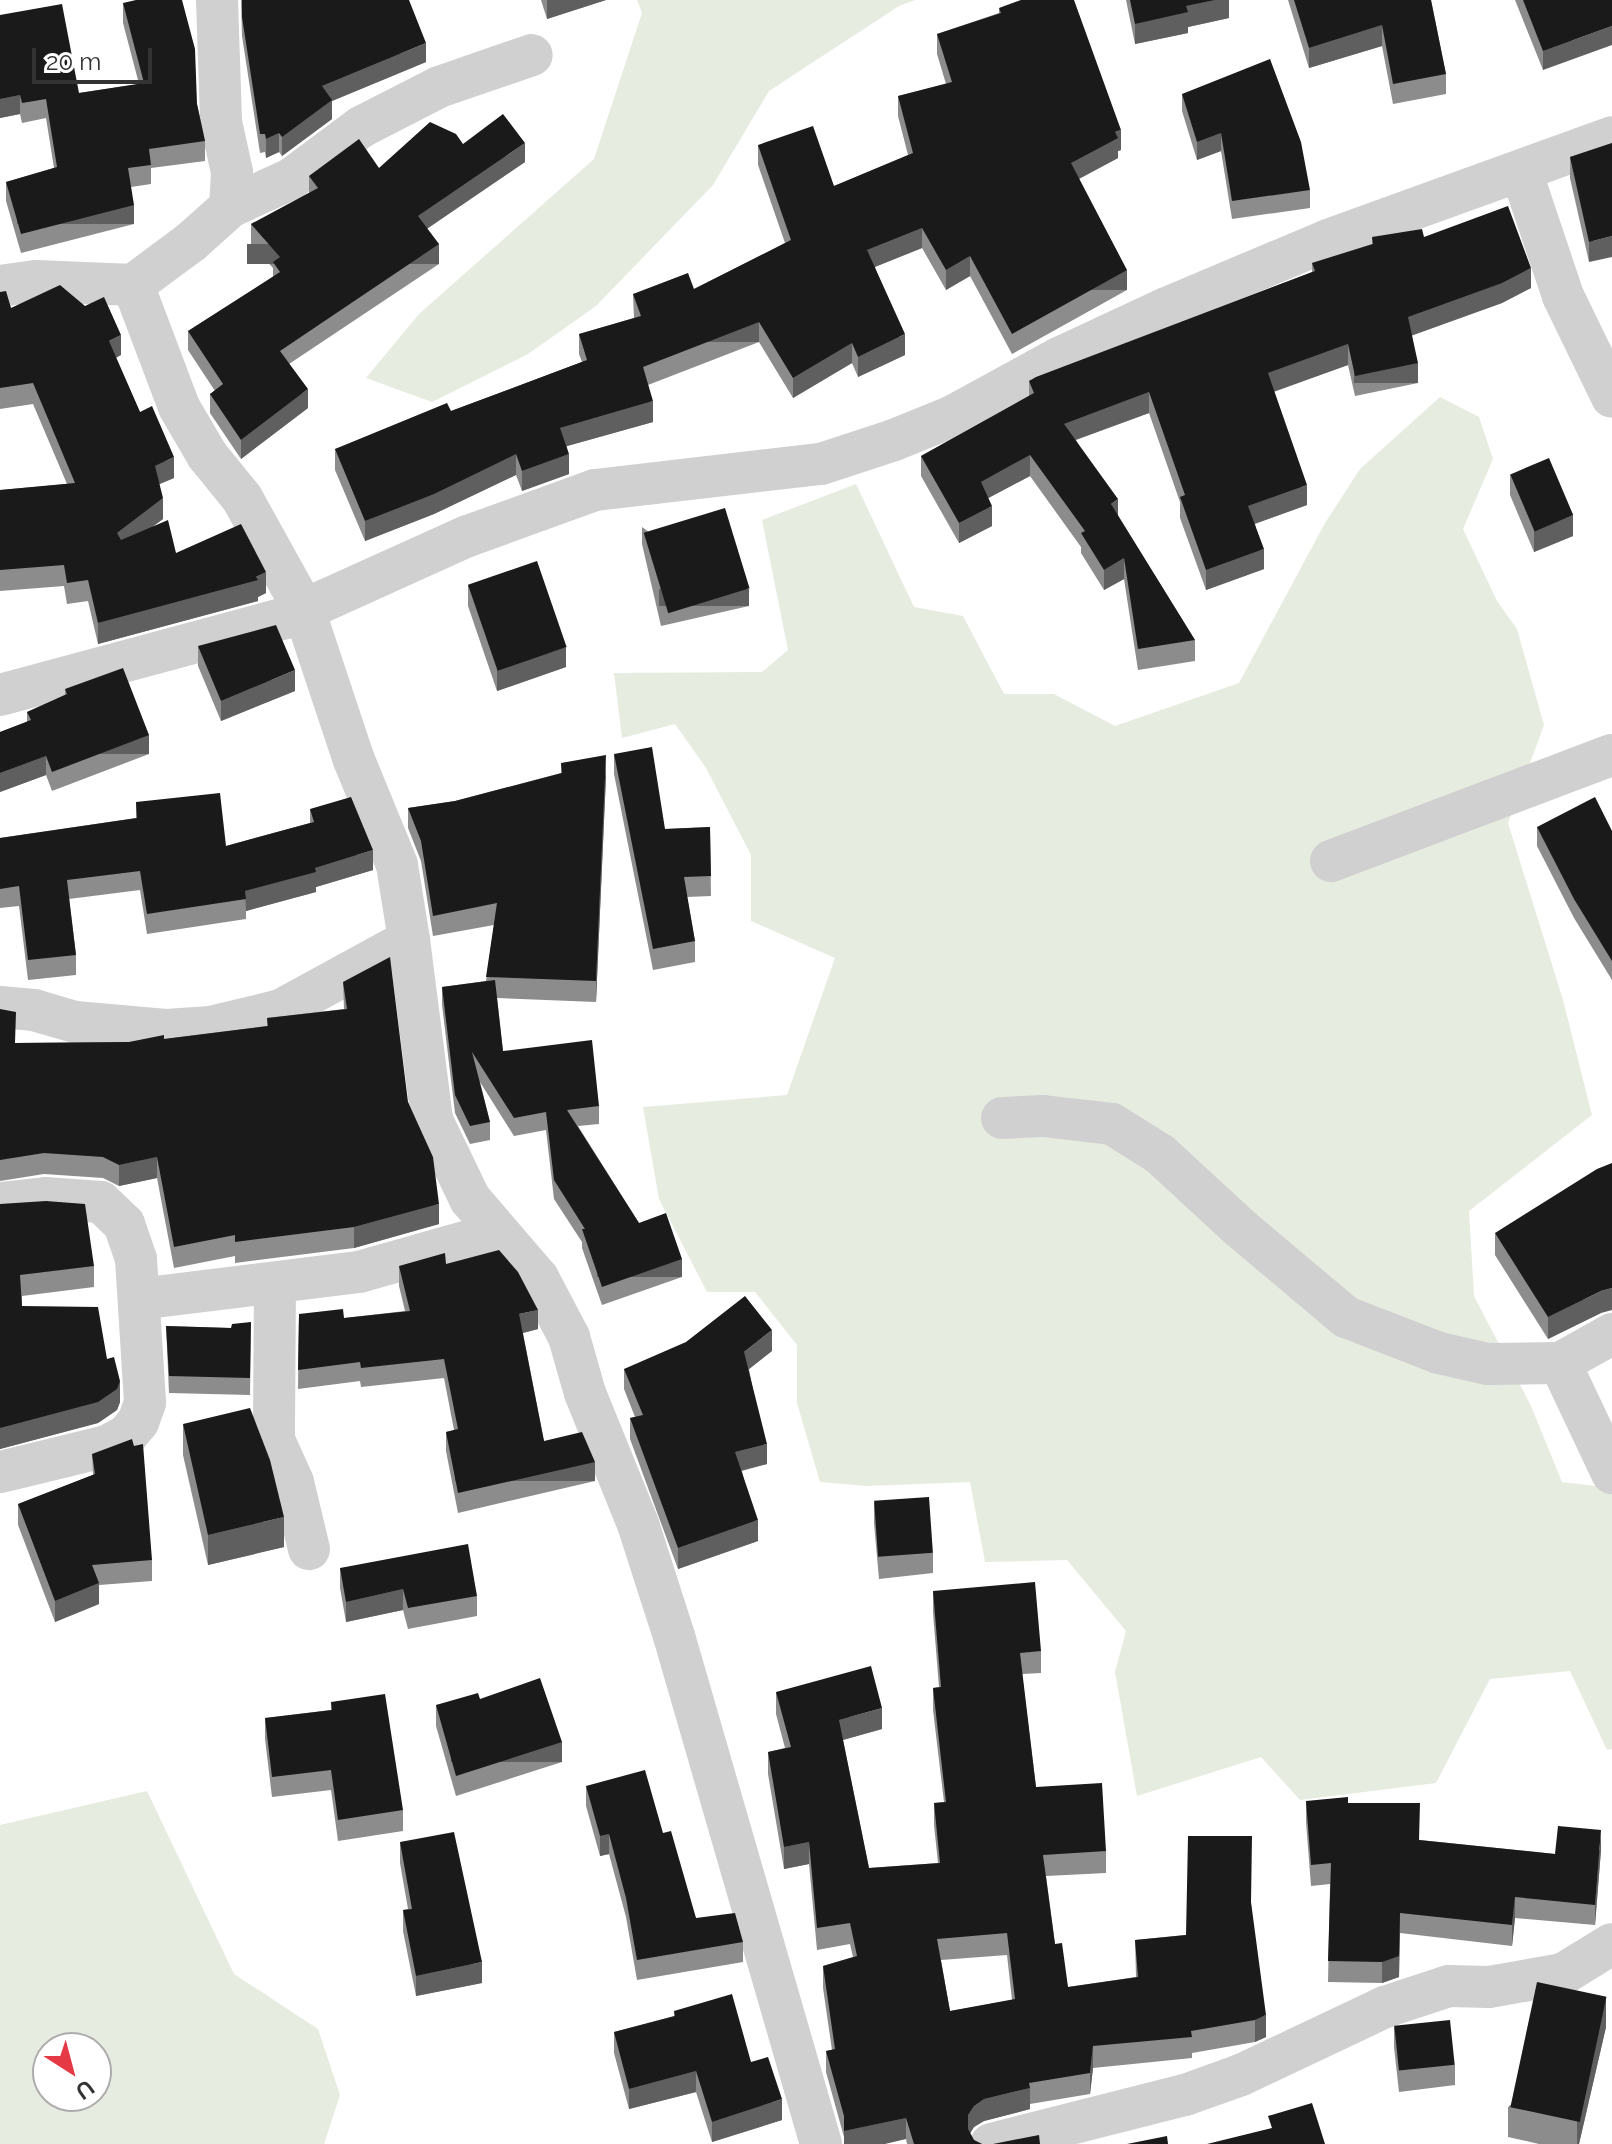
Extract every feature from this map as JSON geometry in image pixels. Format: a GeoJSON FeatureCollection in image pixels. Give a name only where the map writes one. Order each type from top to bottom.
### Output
{"type":"FeatureCollection","features":[{"type":"Feature","properties":{"kind":"street"},"geometry":{"type":"LineString","coordinates":[[217,0],[221,122],[232,172],[230,207]]}},
{"type":"Feature","properties":{"kind":"street"},"geometry":{"type":"LineString","coordinates":[[0,286],[36,281],[133,285],[191,242],[230,207],[291,179],[361,127],[439,87],[532,55]]}},
{"type":"Feature","properties":{"kind":"street"},"geometry":{"type":"LineString","coordinates":[[0,695],[219,637],[304,610],[468,536],[595,490],[821,464],[894,440],[953,416],[1059,358],[1164,309],[1328,240],[1612,137]]}},
{"type":"Feature","properties":{"kind":"street"},"geometry":{"type":"LineString","coordinates":[[1521,171],[1563,296],[1612,397]]}},
{"type":"Feature","properties":{"kind":"street"},"geometry":{"type":"LineString","coordinates":[[133,285],[179,407],[207,455],[242,498],[304,610],[354,760],[397,865],[432,1120],[470,1199],[538,1278],[555,1306],[638,1524],[674,1636],[821,2144]]}},
{"type":"Feature","properties":{"kind":"street"},"geometry":{"type":"LineString","coordinates":[[1331,861],[1612,755]]}},
{"type":"Feature","properties":{"kind":"street"},"geometry":{"type":"LineString","coordinates":[[0,1007],[34,1010],[75,1022],[166,1030],[211,1027],[281,1010],[409,940]]}},
{"type":"Feature","properties":{"kind":"street"},"geometry":{"type":"LineString","coordinates":[[1002,1118],[1043,1116],[1112,1124],[1160,1154],[1346,1317],[1439,1353],[1488,1364],[1560,1363],[1612,1334]]}},
{"type":"Feature","properties":{"kind":"street"},"geometry":{"type":"LineString","coordinates":[[0,1203],[46,1198],[101,1202],[117,1214],[136,1259],[145,1403],[138,1422],[127,1435],[107,1446],[0,1472]]}},
{"type":"Feature","properties":{"kind":"street"},"geometry":{"type":"LineString","coordinates":[[139,1299],[359,1272],[497,1233]]}},
{"type":"Feature","properties":{"kind":"street"},"geometry":{"type":"LineString","coordinates":[[275,1283],[274,1440],[293,1482],[309,1549]]}},
{"type":"Feature","properties":{"kind":"street"},"geometry":{"type":"LineString","coordinates":[[1560,1363],[1612,1473]]}},
{"type":"Feature","properties":{"kind":"street"},"geometry":{"type":"LineString","coordinates":[[991,2144],[1091,2133],[1241,2075],[1385,2007],[1449,1986],[1489,1987],[1563,1974],[1612,1944]]}},
{"type":"Feature","properties":{"kind":"shaded area"},"geometry":{"type":"Polygon","coordinates":[[[637,0],[915,0],[899,6],[769,91],[713,185],[596,306],[528,354],[432,402],[366,378],[419,314],[594,159],[642,13],[637,0]]]}},
{"type":"Feature","properties":{"kind":"shaded area"},"geometry":{"type":"Polygon","coordinates":[[[1440,397],[1479,417],[1493,459],[1463,529],[1497,601],[1517,629],[1544,725],[1508,823],[1563,1000],[1592,1115],[1469,1211],[1474,1296],[1531,1406],[1562,1482],[1612,1488],[1612,1749],[1607,1750],[1570,1671],[1490,1679],[1436,1783],[1300,1800],[1261,1757],[1137,1796],[1115,1672],[1126,1631],[1067,1560],[985,1562],[970,1482],[866,1486],[820,1482],[797,1403],[797,1345],[755,1292],[707,1292],[659,1199],[643,1107],[787,1095],[835,958],[751,921],[751,855],[706,768],[675,724],[622,738],[614,673],[762,672],[788,650],[762,520],[856,484],[914,607],[963,616],[1004,694],[1054,694],[1115,726],[1239,683],[1325,523],[1360,469],[1440,397]]]}},
{"type":"Feature","properties":{"kind":"shaded area"},"geometry":{"type":"Polygon","coordinates":[[[147,1791],[234,1974],[318,2029],[340,2095],[324,2144],[0,2144],[0,1825],[147,1791]]]}},
{"type":"Feature","properties":{"kind":"building"},"geometry":{"type":"Polygon","coordinates":[[[182,0],[195,49],[197,104],[205,141],[149,149],[151,165],[128,168],[134,205],[21,234],[6,182],[57,167],[46,99],[22,103],[20,95],[0,99],[0,15],[62,4],[79,93],[144,83],[123,3],[182,0]]]}},
{"type":"Feature","properties":{"kind":"building"},"geometry":{"type":"Polygon","coordinates":[[[242,0],[409,0],[426,43],[322,86],[332,100],[282,137],[279,133],[266,139],[265,134],[260,134],[242,0]]]}},
{"type":"Feature","properties":{"kind":"building"},"geometry":{"type":"Polygon","coordinates":[[[1021,0],[1074,0],[1121,130],[1115,132],[1118,138],[1071,163],[1127,270],[1012,334],[970,256],[946,270],[922,228],[867,250],[905,334],[858,357],[852,343],[793,378],[759,322],[643,367],[653,401],[560,428],[569,454],[522,471],[516,454],[434,494],[365,521],[335,449],[447,403],[451,411],[587,360],[579,334],[641,316],[633,294],[688,273],[694,289],[791,240],[758,145],[813,126],[834,186],[913,153],[898,96],[952,82],[937,34],[1001,13],[999,8],[1021,0]]]}},
{"type":"Feature","properties":{"kind":"building"},"geometry":{"type":"Polygon","coordinates":[[[1130,0],[1215,0],[1186,6],[1188,12],[1135,24],[1130,0]]]}},
{"type":"Feature","properties":{"kind":"building"},"geometry":{"type":"Polygon","coordinates":[[[1294,0],[1431,0],[1446,74],[1393,84],[1382,25],[1309,48],[1294,0]]]}},
{"type":"Feature","properties":{"kind":"building"},"geometry":{"type":"Polygon","coordinates":[[[1523,0],[1612,0],[1612,26],[1543,51],[1523,0]]]}},
{"type":"Feature","properties":{"kind":"building"},"geometry":{"type":"Polygon","coordinates":[[[1270,59],[1301,142],[1310,190],[1232,201],[1221,133],[1197,142],[1182,94],[1270,59]]]}},
{"type":"Feature","properties":{"kind":"building"},"geometry":{"type":"Polygon","coordinates":[[[503,114],[525,143],[418,216],[439,244],[280,351],[308,389],[241,440],[210,394],[223,384],[188,331],[280,272],[273,262],[280,257],[251,224],[318,188],[309,176],[359,139],[379,168],[430,122],[456,134],[463,144],[503,114]]]}},
{"type":"Feature","properties":{"kind":"building"},"geometry":{"type":"Polygon","coordinates":[[[1612,143],[1612,236],[1589,242],[1570,157],[1612,143]]]}},
{"type":"Feature","properties":{"kind":"building"},"geometry":{"type":"Polygon","coordinates":[[[1508,206],[1531,268],[1502,283],[1408,317],[1418,363],[1355,376],[1348,344],[1268,373],[1307,485],[1248,506],[1264,549],[1206,570],[1180,497],[1185,495],[1149,392],[1064,424],[1118,499],[1111,504],[1195,640],[1138,649],[1124,558],[1104,570],[1081,533],[1085,531],[1030,455],[981,482],[992,506],[959,523],[921,456],[1034,393],[1029,381],[1036,377],[1315,271],[1312,263],[1373,244],[1372,237],[1422,229],[1424,237],[1508,206]]]}},
{"type":"Feature","properties":{"kind":"building"},"geometry":{"type":"Polygon","coordinates":[[[60,285],[85,306],[104,297],[121,335],[109,341],[140,412],[152,406],[174,457],[155,466],[163,498],[117,533],[121,540],[168,520],[176,553],[241,524],[266,572],[256,577],[258,580],[98,623],[88,580],[67,583],[64,565],[0,570],[0,490],[75,483],[33,383],[0,388],[0,292],[6,291],[11,308],[60,285]]]}},
{"type":"Feature","properties":{"kind":"building"},"geometry":{"type":"Polygon","coordinates":[[[1549,458],[1573,515],[1535,531],[1510,474],[1549,458]]]}},
{"type":"Feature","properties":{"kind":"building"},"geometry":{"type":"Polygon","coordinates":[[[725,508],[750,588],[668,613],[644,533],[725,508]]]}},
{"type":"Feature","properties":{"kind":"building"},"geometry":{"type":"Polygon","coordinates":[[[537,561],[567,647],[498,671],[468,585],[537,561]]]}},
{"type":"Feature","properties":{"kind":"building"},"geometry":{"type":"Polygon","coordinates":[[[276,625],[295,670],[221,701],[198,646],[276,625]]]}},
{"type":"Feature","properties":{"kind":"building"},"geometry":{"type":"Polygon","coordinates":[[[123,668],[149,735],[52,772],[46,756],[0,773],[0,732],[31,720],[27,712],[67,694],[65,689],[123,668]]]}},
{"type":"Feature","properties":{"kind":"building"},"geometry":{"type":"Polygon","coordinates":[[[652,747],[665,829],[710,827],[711,876],[684,877],[695,941],[653,949],[614,754],[652,747]]]}},
{"type":"Feature","properties":{"kind":"building"},"geometry":{"type":"Polygon","coordinates":[[[606,755],[596,981],[486,977],[497,903],[433,916],[421,841],[408,808],[455,801],[562,773],[561,763],[606,755]]]}},
{"type":"Feature","properties":{"kind":"building"},"geometry":{"type":"Polygon","coordinates":[[[220,793],[226,846],[314,822],[310,809],[351,797],[373,850],[315,868],[316,872],[245,891],[246,899],[147,914],[140,871],[67,880],[76,955],[28,960],[19,886],[0,889],[0,838],[137,818],[136,802],[220,793]]]}},
{"type":"Feature","properties":{"kind":"building"},"geometry":{"type":"Polygon","coordinates":[[[1595,797],[1612,831],[1612,961],[1574,899],[1537,827],[1595,797]]]}},
{"type":"Feature","properties":{"kind":"building"},"geometry":{"type":"Polygon","coordinates":[[[390,957],[408,1102],[433,1157],[439,1204],[354,1227],[235,1242],[235,1235],[174,1247],[157,1157],[119,1165],[103,1157],[44,1153],[0,1160],[0,1009],[16,1012],[15,1043],[129,1042],[164,1035],[164,1039],[268,1026],[267,1018],[347,1009],[343,982],[390,957]]]}},
{"type":"Feature","properties":{"kind":"building"},"geometry":{"type":"Polygon","coordinates":[[[495,980],[503,1051],[592,1040],[599,1106],[567,1110],[639,1223],[666,1213],[682,1259],[602,1287],[582,1229],[585,1229],[554,1180],[546,1112],[514,1118],[472,1052],[490,1122],[470,1126],[455,1095],[442,987],[495,980]]]}},
{"type":"Feature","properties":{"kind":"building"},"geometry":{"type":"Polygon","coordinates":[[[1612,1163],[1612,1288],[1548,1317],[1495,1233],[1597,1169],[1612,1163]]]}},
{"type":"Feature","properties":{"kind":"building"},"geometry":{"type":"Polygon","coordinates":[[[46,1201],[85,1204],[94,1266],[20,1275],[22,1306],[98,1307],[107,1359],[114,1357],[120,1381],[117,1389],[98,1402],[0,1428],[0,1204],[46,1201]]]}},
{"type":"Feature","properties":{"kind":"building"},"geometry":{"type":"Polygon","coordinates":[[[499,1250],[518,1272],[538,1310],[519,1314],[544,1441],[582,1432],[595,1462],[458,1493],[446,1432],[458,1429],[444,1359],[361,1368],[360,1362],[298,1370],[299,1314],[343,1309],[344,1318],[410,1311],[399,1266],[445,1253],[446,1264],[499,1250]]]}},
{"type":"Feature","properties":{"kind":"building"},"geometry":{"type":"Polygon","coordinates":[[[745,1296],[772,1330],[744,1352],[767,1444],[735,1452],[758,1520],[678,1548],[630,1418],[643,1415],[624,1369],[686,1342],[745,1296]]]}},
{"type":"Feature","properties":{"kind":"building"},"geometry":{"type":"Polygon","coordinates":[[[251,1322],[250,1378],[169,1376],[166,1326],[231,1328],[232,1324],[251,1322]]]}},
{"type":"Feature","properties":{"kind":"building"},"geometry":{"type":"Polygon","coordinates":[[[250,1408],[270,1460],[284,1517],[208,1535],[183,1424],[250,1408]]]}},
{"type":"Feature","properties":{"kind":"building"},"geometry":{"type":"Polygon","coordinates":[[[132,1439],[134,1446],[143,1444],[152,1560],[92,1565],[99,1583],[55,1601],[18,1504],[95,1474],[92,1454],[132,1439]]]}},
{"type":"Feature","properties":{"kind":"building"},"geometry":{"type":"Polygon","coordinates":[[[929,1497],[933,1553],[878,1557],[874,1501],[929,1497]]]}},
{"type":"Feature","properties":{"kind":"building"},"geometry":{"type":"Polygon","coordinates":[[[468,1544],[477,1596],[408,1608],[403,1589],[346,1602],[340,1568],[468,1544]]]}},
{"type":"Feature","properties":{"kind":"building"},"geometry":{"type":"Polygon","coordinates":[[[1035,1582],[1041,1651],[1020,1653],[1036,1787],[1102,1783],[1106,1851],[1043,1855],[1055,1944],[1062,1943],[1068,1987],[1138,1977],[1135,1940],[1186,1935],[1188,1836],[1252,1836],[1251,1902],[1266,2015],[1255,2020],[1191,2031],[1192,2037],[1093,2046],[1090,2073],[1029,2083],[1030,2088],[984,2099],[974,2106],[968,2115],[968,2129],[974,2140],[982,2144],[914,2144],[906,2118],[844,2131],[844,2116],[826,2051],[835,2049],[823,1966],[857,1956],[850,1923],[817,1928],[809,1842],[784,1847],[768,1752],[791,1747],[776,1692],[871,1666],[882,1708],[839,1720],[869,1868],[940,1863],[934,1803],[946,1802],[933,1688],[941,1687],[933,1591],[1035,1582]],[[1007,1933],[937,1939],[950,2011],[1015,1999],[1007,1933]]]}},
{"type":"Feature","properties":{"kind":"building"},"geometry":{"type":"Polygon","coordinates":[[[540,1678],[562,1742],[456,1776],[436,1705],[478,1693],[480,1699],[540,1678]]]}},
{"type":"Feature","properties":{"kind":"building"},"geometry":{"type":"Polygon","coordinates":[[[385,1694],[403,1810],[338,1820],[331,1770],[272,1777],[265,1718],[332,1710],[331,1702],[385,1694]]]}},
{"type":"Feature","properties":{"kind":"building"},"geometry":{"type":"Polygon","coordinates":[[[645,1770],[663,1833],[671,1831],[696,1918],[735,1913],[743,1942],[637,1960],[626,1898],[609,1834],[600,1836],[586,1786],[645,1770]]]}},
{"type":"Feature","properties":{"kind":"building"},"geometry":{"type":"Polygon","coordinates":[[[1348,1797],[1348,1803],[1420,1803],[1419,1840],[1555,1854],[1558,1826],[1601,1830],[1595,1905],[1515,1897],[1512,1925],[1400,1913],[1399,1956],[1382,1962],[1328,1961],[1331,1863],[1311,1865],[1306,1801],[1348,1797]]]}},
{"type":"Feature","properties":{"kind":"building"},"geometry":{"type":"Polygon","coordinates":[[[454,1832],[482,1962],[416,1976],[403,1910],[412,1909],[400,1842],[454,1832]]]}},
{"type":"Feature","properties":{"kind":"building"},"geometry":{"type":"Polygon","coordinates":[[[1537,1982],[1606,1997],[1580,2122],[1510,2107],[1537,1982]]]}},
{"type":"Feature","properties":{"kind":"building"},"geometry":{"type":"Polygon","coordinates":[[[732,1994],[751,2062],[768,2057],[782,2099],[712,2122],[696,2071],[629,2089],[614,2032],[675,2016],[674,2011],[732,1994]]]}},
{"type":"Feature","properties":{"kind":"building"},"geometry":{"type":"Polygon","coordinates":[[[1450,2020],[1455,2065],[1399,2071],[1394,2026],[1450,2020]]]}},
{"type":"Feature","properties":{"kind":"building"},"geometry":{"type":"Polygon","coordinates":[[[1312,2103],[1325,2144],[1207,2144],[1272,2128],[1268,2116],[1312,2103]]]}},
{"type":"Feature","properties":{"kind":"building"},"geometry":{"type":"Polygon","coordinates":[[[1039,2135],[1040,2144],[993,2144],[1039,2135]]]}},
{"type":"Feature","properties":{"kind":"building"},"geometry":{"type":"Polygon","coordinates":[[[1167,2136],[1168,2144],[1127,2144],[1167,2136]]]}}]}
